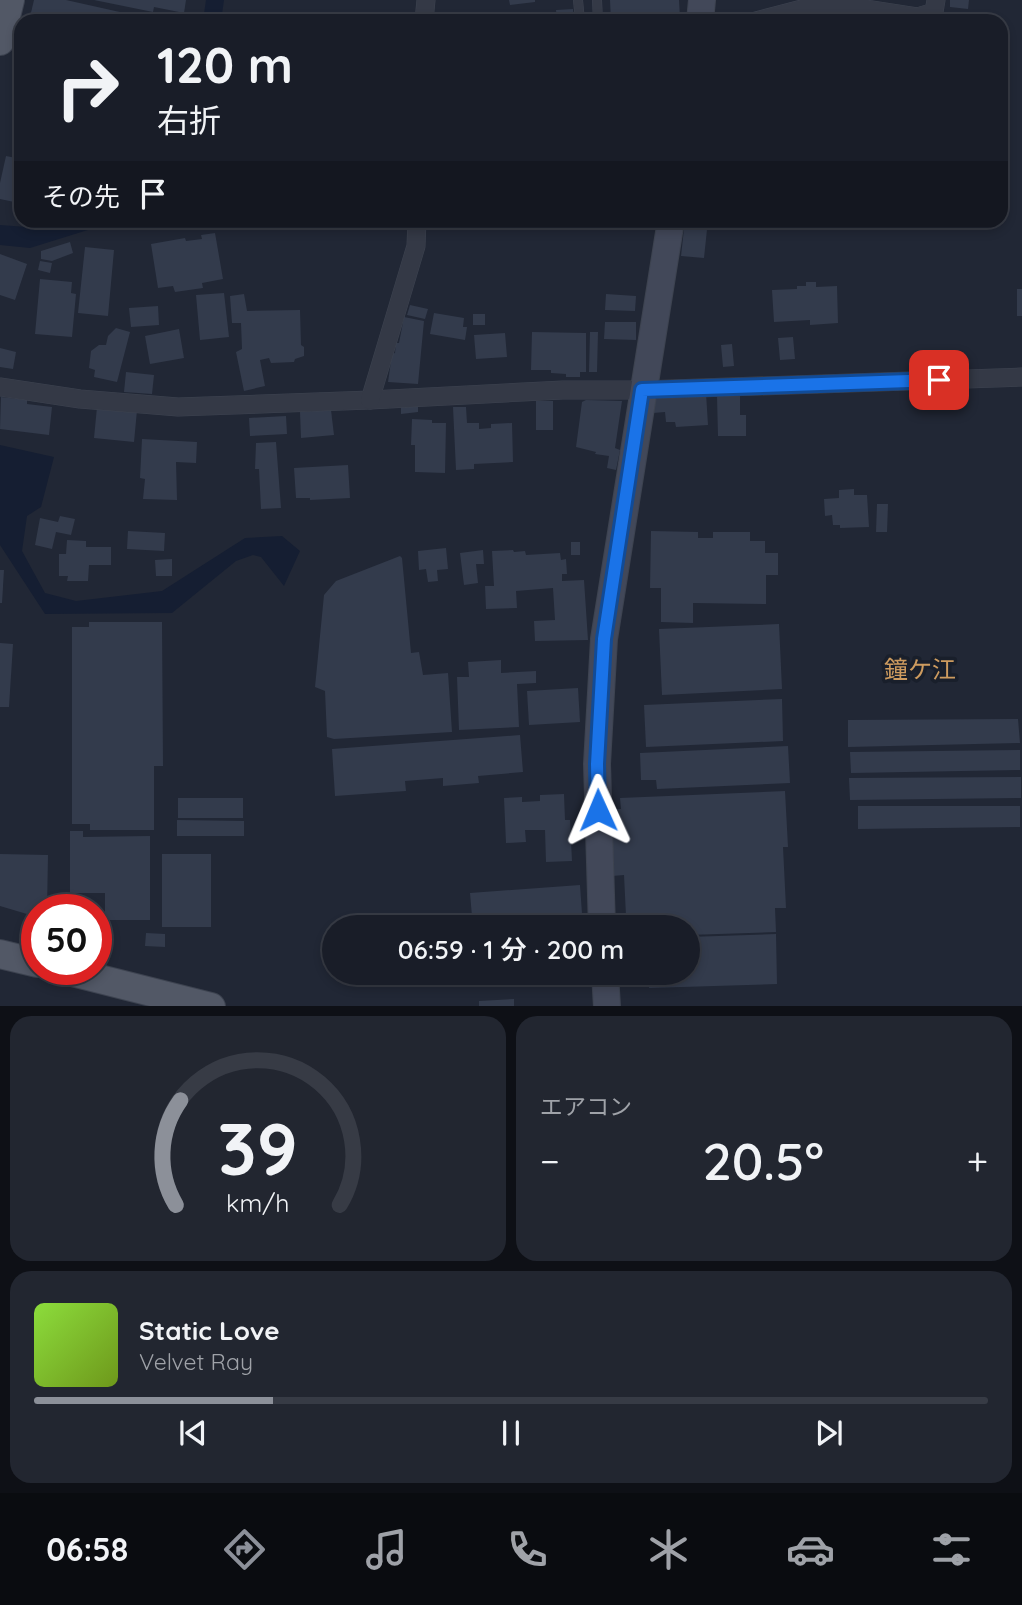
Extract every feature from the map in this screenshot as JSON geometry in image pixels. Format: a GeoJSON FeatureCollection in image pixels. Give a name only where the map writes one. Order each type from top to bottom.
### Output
{"type":"FeatureCollection","features":[{"type":"Feature","properties":{"kind":"main road"},"geometry":{"type":"LineString","coordinates":[[0,41],[10,0]]}},
{"type":"Feature","properties":{"kind":"main road"},"geometry":{"type":"LineString","coordinates":[[602,915],[597,764],[604,639],[670,228]]}},
{"type":"Feature","properties":{"kind":"main road"},"geometry":{"type":"LineString","coordinates":[[0,954],[21,959]]}},
{"type":"Feature","properties":{"kind":"main road"},"geometry":{"type":"LineString","coordinates":[[112,982],[211,1006]]}},
{"type":"Feature","properties":{"kind":"main road"},"geometry":{"type":"LineString","coordinates":[[606,985],[607,1006]]}},
{"type":"Feature","properties":{"kind":"street"},"geometry":{"type":"LineString","coordinates":[[928,14],[934,12],[936,0]]}},
{"type":"Feature","properties":{"kind":"street"},"geometry":{"type":"LineString","coordinates":[[783,14],[813,6],[866,9],[894,14]]}},
{"type":"Feature","properties":{"kind":"street"},"geometry":{"type":"LineString","coordinates":[[370,400],[416,246],[417,228]]}},
{"type":"Feature","properties":{"kind":"street"},"geometry":{"type":"LineString","coordinates":[[0,387],[80,399],[178,407],[563,390],[642,390],[1022,377]]}},
{"type":"Feature","properties":{"kind":"water"},"geometry":{"type":"Polygon","coordinates":[[[206,0],[224,0],[222,14],[204,14],[206,0]]]}},
{"type":"Feature","properties":{"kind":"water"},"geometry":{"type":"Polygon","coordinates":[[[0,225],[14,228],[140,228],[91,229],[30,248],[0,245],[0,225]]]}},
{"type":"Feature","properties":{"kind":"water"},"geometry":{"type":"Polygon","coordinates":[[[0,445],[54,457],[41,507],[27,516],[22,551],[45,593],[76,601],[162,591],[245,538],[282,536],[300,551],[284,586],[261,557],[253,555],[236,561],[172,613],[45,614],[0,545],[0,445]]]}},
{"type":"Feature","properties":{"kind":"building"},"geometry":{"type":"Polygon","coordinates":[[[34,0],[66,0],[129,14],[31,14],[34,0]]]}},
{"type":"Feature","properties":{"kind":"building"},"geometry":{"type":"Polygon","coordinates":[[[94,0],[186,0],[184,13],[154,7],[153,12],[94,0]]]}},
{"type":"Feature","properties":{"kind":"building"},"geometry":{"type":"Polygon","coordinates":[[[509,0],[535,0],[535,2],[510,5],[509,0]]]}},
{"type":"Feature","properties":{"kind":"building"},"geometry":{"type":"Polygon","coordinates":[[[610,0],[679,0],[680,14],[611,14],[610,0]]]}},
{"type":"Feature","properties":{"kind":"building"},"geometry":{"type":"Polygon","coordinates":[[[950,0],[969,0],[968,9],[950,7],[950,0]]]}},
{"type":"Feature","properties":{"kind":"building"},"geometry":{"type":"Polygon","coordinates":[[[573,9],[573,14],[556,14],[556,10],[573,9]]]}},
{"type":"Feature","properties":{"kind":"building"},"geometry":{"type":"Polygon","coordinates":[[[6,156],[14,158],[14,202],[0,199],[0,183],[6,156]]]}},
{"type":"Feature","properties":{"kind":"building"},"geometry":{"type":"Polygon","coordinates":[[[684,228],[707,228],[704,258],[681,256],[684,228]]]}},
{"type":"Feature","properties":{"kind":"building"},"geometry":{"type":"Polygon","coordinates":[[[215,233],[223,279],[202,283],[203,288],[175,292],[173,286],[158,288],[151,244],[185,238],[186,241],[202,239],[201,235],[215,233]]]}},
{"type":"Feature","properties":{"kind":"building"},"geometry":{"type":"Polygon","coordinates":[[[70,242],[73,253],[52,261],[41,259],[41,251],[70,242]]]}},
{"type":"Feature","properties":{"kind":"building"},"geometry":{"type":"Polygon","coordinates":[[[85,247],[114,250],[108,316],[78,313],[85,247]]]}},
{"type":"Feature","properties":{"kind":"building"},"geometry":{"type":"Polygon","coordinates":[[[0,254],[27,264],[15,300],[0,295],[0,254]]]}},
{"type":"Feature","properties":{"kind":"building"},"geometry":{"type":"Polygon","coordinates":[[[40,261],[52,263],[50,273],[38,270],[40,261]]]}},
{"type":"Feature","properties":{"kind":"building"},"geometry":{"type":"Polygon","coordinates":[[[40,279],[72,282],[71,293],[76,294],[72,337],[35,334],[40,279]]]}},
{"type":"Feature","properties":{"kind":"building"},"geometry":{"type":"Polygon","coordinates":[[[806,282],[816,282],[816,287],[837,286],[838,323],[810,325],[810,320],[774,322],[772,290],[797,289],[797,286],[806,286],[806,282]]]}},
{"type":"Feature","properties":{"kind":"building"},"geometry":{"type":"Polygon","coordinates":[[[1017,289],[1022,289],[1022,316],[1017,316],[1017,289]]]}},
{"type":"Feature","properties":{"kind":"building"},"geometry":{"type":"Polygon","coordinates":[[[224,293],[229,337],[200,340],[196,295],[224,293]]]}},
{"type":"Feature","properties":{"kind":"building"},"geometry":{"type":"Polygon","coordinates":[[[244,294],[247,311],[300,310],[304,356],[294,362],[271,363],[269,358],[260,360],[265,386],[244,391],[236,352],[242,349],[241,323],[232,323],[230,296],[244,294]]]}},
{"type":"Feature","properties":{"kind":"building"},"geometry":{"type":"Polygon","coordinates":[[[606,294],[636,296],[635,311],[605,310],[606,294]]]}},
{"type":"Feature","properties":{"kind":"building"},"geometry":{"type":"Polygon","coordinates":[[[410,305],[428,309],[425,319],[407,315],[410,305]]]}},
{"type":"Feature","properties":{"kind":"building"},"geometry":{"type":"Polygon","coordinates":[[[158,306],[159,325],[131,327],[129,308],[158,306]]]}},
{"type":"Feature","properties":{"kind":"building"},"geometry":{"type":"Polygon","coordinates":[[[434,313],[464,318],[463,327],[467,327],[465,340],[430,334],[434,313]]]}},
{"type":"Feature","properties":{"kind":"building"},"geometry":{"type":"Polygon","coordinates":[[[473,314],[485,314],[485,325],[473,325],[473,314]]]}},
{"type":"Feature","properties":{"kind":"building"},"geometry":{"type":"Polygon","coordinates":[[[404,317],[424,321],[418,384],[388,382],[392,354],[395,353],[396,343],[399,343],[404,317]]]}},
{"type":"Feature","properties":{"kind":"building"},"geometry":{"type":"Polygon","coordinates":[[[605,322],[636,322],[636,340],[604,339],[605,322]]]}},
{"type":"Feature","properties":{"kind":"building"},"geometry":{"type":"Polygon","coordinates":[[[116,328],[130,332],[117,382],[94,377],[95,370],[89,368],[91,351],[99,345],[106,345],[108,336],[116,328]]]}},
{"type":"Feature","properties":{"kind":"building"},"geometry":{"type":"Polygon","coordinates":[[[179,329],[184,358],[150,364],[145,336],[179,329]]]}},
{"type":"Feature","properties":{"kind":"building"},"geometry":{"type":"Polygon","coordinates":[[[532,332],[586,333],[586,372],[580,372],[580,377],[566,377],[566,374],[551,373],[551,370],[531,370],[532,332]]]}},
{"type":"Feature","properties":{"kind":"building"},"geometry":{"type":"Polygon","coordinates":[[[590,332],[598,332],[597,372],[589,372],[590,332]]]}},
{"type":"Feature","properties":{"kind":"building"},"geometry":{"type":"Polygon","coordinates":[[[505,333],[507,357],[476,359],[474,335],[505,333]]]}},
{"type":"Feature","properties":{"kind":"building"},"geometry":{"type":"Polygon","coordinates":[[[793,337],[795,359],[780,360],[778,338],[793,337]]]}},
{"type":"Feature","properties":{"kind":"building"},"geometry":{"type":"Polygon","coordinates":[[[732,344],[734,366],[723,367],[721,345],[732,344]]]}},
{"type":"Feature","properties":{"kind":"building"},"geometry":{"type":"Polygon","coordinates":[[[0,348],[16,352],[13,369],[0,367],[0,348]]]}},
{"type":"Feature","properties":{"kind":"building"},"geometry":{"type":"Polygon","coordinates":[[[126,372],[154,375],[152,394],[124,392],[126,372]]]}},
{"type":"Feature","properties":{"kind":"building"},"geometry":{"type":"Polygon","coordinates":[[[706,393],[708,425],[676,427],[675,422],[666,422],[665,412],[653,413],[652,397],[706,393]]]}},
{"type":"Feature","properties":{"kind":"building"},"geometry":{"type":"Polygon","coordinates":[[[740,395],[740,415],[746,415],[746,436],[718,436],[717,396],[740,395]]]}},
{"type":"Feature","properties":{"kind":"building"},"geometry":{"type":"Polygon","coordinates":[[[1,397],[52,407],[49,435],[0,429],[1,397]]]}},
{"type":"Feature","properties":{"kind":"building"},"geometry":{"type":"Polygon","coordinates":[[[536,401],[553,401],[553,430],[536,430],[536,401]]]}},
{"type":"Feature","properties":{"kind":"building"},"geometry":{"type":"Polygon","coordinates":[[[622,401],[615,448],[620,450],[616,470],[607,468],[609,456],[576,447],[582,402],[622,401]]]}},
{"type":"Feature","properties":{"kind":"building"},"geometry":{"type":"Polygon","coordinates":[[[418,404],[418,412],[401,414],[401,405],[418,404]]]}},
{"type":"Feature","properties":{"kind":"building"},"geometry":{"type":"Polygon","coordinates":[[[97,407],[137,410],[134,442],[94,438],[97,407]]]}},
{"type":"Feature","properties":{"kind":"building"},"geometry":{"type":"Polygon","coordinates":[[[453,407],[466,407],[467,423],[479,423],[479,429],[491,428],[491,424],[512,423],[513,462],[474,464],[474,469],[456,470],[453,407]]]}},
{"type":"Feature","properties":{"kind":"building"},"geometry":{"type":"Polygon","coordinates":[[[331,410],[334,435],[301,438],[300,412],[331,410]]]}},
{"type":"Feature","properties":{"kind":"building"},"geometry":{"type":"Polygon","coordinates":[[[286,416],[287,434],[250,436],[249,418],[286,416]]]}},
{"type":"Feature","properties":{"kind":"building"},"geometry":{"type":"Polygon","coordinates":[[[412,419],[446,423],[445,473],[415,472],[415,445],[411,445],[412,419]]]}},
{"type":"Feature","properties":{"kind":"building"},"geometry":{"type":"Polygon","coordinates":[[[142,439],[197,442],[196,463],[176,462],[177,500],[143,499],[145,479],[140,478],[142,439]]]}},
{"type":"Feature","properties":{"kind":"building"},"geometry":{"type":"Polygon","coordinates":[[[276,442],[281,508],[261,509],[259,469],[255,469],[256,443],[276,442]]]}},
{"type":"Feature","properties":{"kind":"building"},"geometry":{"type":"Polygon","coordinates":[[[348,465],[350,498],[296,498],[294,468],[348,465]]]}},
{"type":"Feature","properties":{"kind":"building"},"geometry":{"type":"Polygon","coordinates":[[[854,489],[854,495],[867,495],[869,527],[840,528],[840,525],[833,525],[832,515],[825,516],[824,499],[839,498],[839,490],[854,489]]]}},
{"type":"Feature","properties":{"kind":"building"},"geometry":{"type":"Polygon","coordinates":[[[877,504],[888,504],[887,532],[876,532],[877,504]]]}},
{"type":"Feature","properties":{"kind":"building"},"geometry":{"type":"Polygon","coordinates":[[[60,516],[75,519],[71,535],[56,532],[52,549],[35,545],[40,518],[58,522],[60,516]]]}},
{"type":"Feature","properties":{"kind":"building"},"geometry":{"type":"Polygon","coordinates":[[[128,531],[165,533],[164,551],[127,549],[128,531]]]}},
{"type":"Feature","properties":{"kind":"building"},"geometry":{"type":"Polygon","coordinates":[[[651,531],[698,532],[698,538],[713,538],[713,532],[750,532],[750,541],[765,541],[765,553],[778,553],[778,575],[766,575],[766,604],[693,603],[693,623],[661,622],[661,588],[650,588],[651,531]]]}},
{"type":"Feature","properties":{"kind":"building"},"geometry":{"type":"Polygon","coordinates":[[[67,540],[86,541],[86,547],[111,547],[111,565],[89,565],[88,581],[67,581],[68,576],[59,576],[59,554],[66,554],[67,540]]]}},
{"type":"Feature","properties":{"kind":"building"},"geometry":{"type":"Polygon","coordinates":[[[571,542],[580,542],[580,555],[571,555],[571,542]]]}},
{"type":"Feature","properties":{"kind":"building"},"geometry":{"type":"Polygon","coordinates":[[[446,548],[448,569],[437,570],[438,581],[428,582],[426,569],[419,570],[418,551],[446,548]]]}},
{"type":"Feature","properties":{"kind":"building"},"geometry":{"type":"Polygon","coordinates":[[[483,550],[484,564],[476,564],[478,583],[464,585],[460,553],[483,550]]]}},
{"type":"Feature","properties":{"kind":"building"},"geometry":{"type":"Polygon","coordinates":[[[492,551],[525,551],[526,555],[560,553],[561,560],[566,559],[567,574],[562,574],[562,581],[584,580],[588,640],[535,641],[534,621],[555,620],[553,588],[516,591],[517,608],[486,609],[485,586],[494,586],[492,551]]]}},
{"type":"Feature","properties":{"kind":"building"},"geometry":{"type":"Polygon","coordinates":[[[400,556],[411,653],[419,652],[423,675],[448,673],[452,732],[334,739],[327,737],[325,691],[315,687],[324,595],[336,581],[400,556]]]}},
{"type":"Feature","properties":{"kind":"building"},"geometry":{"type":"Polygon","coordinates":[[[172,559],[172,576],[156,576],[155,560],[172,559]]]}},
{"type":"Feature","properties":{"kind":"building"},"geometry":{"type":"Polygon","coordinates":[[[0,570],[4,570],[2,603],[0,603],[0,570]]]}},
{"type":"Feature","properties":{"kind":"building"},"geometry":{"type":"Polygon","coordinates":[[[89,622],[162,622],[163,766],[154,766],[154,830],[90,830],[90,824],[72,824],[72,627],[89,627],[89,622]]]}},
{"type":"Feature","properties":{"kind":"building"},"geometry":{"type":"Polygon","coordinates":[[[779,624],[782,689],[662,695],[659,629],[779,624]]]}},
{"type":"Feature","properties":{"kind":"building"},"geometry":{"type":"Polygon","coordinates":[[[0,643],[13,644],[9,707],[0,707],[0,643]]]}},
{"type":"Feature","properties":{"kind":"building"},"geometry":{"type":"Polygon","coordinates":[[[501,660],[501,673],[536,671],[536,683],[517,684],[519,727],[459,730],[457,677],[469,677],[468,662],[501,660]]]}},
{"type":"Feature","properties":{"kind":"building"},"geometry":{"type":"Polygon","coordinates":[[[578,688],[580,722],[529,725],[527,691],[578,688]]]}},
{"type":"Feature","properties":{"kind":"building"},"geometry":{"type":"Polygon","coordinates":[[[782,699],[783,741],[646,747],[644,705],[782,699]]]}},
{"type":"Feature","properties":{"kind":"building"},"geometry":{"type":"Polygon","coordinates":[[[1018,719],[1020,743],[848,747],[848,720],[1018,719]]]}},
{"type":"Feature","properties":{"kind":"building"},"geometry":{"type":"Polygon","coordinates":[[[520,735],[523,772],[478,776],[479,783],[443,786],[443,778],[405,781],[406,791],[335,796],[332,749],[520,735]]]}},
{"type":"Feature","properties":{"kind":"building"},"geometry":{"type":"Polygon","coordinates":[[[788,746],[790,783],[657,789],[656,780],[641,780],[640,753],[788,746]]]}},
{"type":"Feature","properties":{"kind":"building"},"geometry":{"type":"Polygon","coordinates":[[[1020,750],[1020,770],[851,773],[850,752],[1020,750]]]}},
{"type":"Feature","properties":{"kind":"building"},"geometry":{"type":"Polygon","coordinates":[[[1021,777],[1021,798],[850,800],[849,778],[1021,777]]]}},
{"type":"Feature","properties":{"kind":"building"},"geometry":{"type":"Polygon","coordinates":[[[785,791],[788,847],[783,847],[786,908],[775,908],[776,932],[700,935],[700,915],[626,915],[624,875],[612,876],[609,809],[621,809],[620,798],[785,791]]]}},
{"type":"Feature","properties":{"kind":"building"},"geometry":{"type":"Polygon","coordinates":[[[564,794],[565,820],[570,820],[572,861],[546,862],[545,830],[525,830],[526,842],[506,843],[504,798],[522,797],[522,802],[540,801],[540,795],[564,794]]]}},
{"type":"Feature","properties":{"kind":"building"},"geometry":{"type":"Polygon","coordinates":[[[178,798],[243,798],[243,818],[178,818],[178,798]]]}},
{"type":"Feature","properties":{"kind":"building"},"geometry":{"type":"Polygon","coordinates":[[[858,806],[1020,806],[1020,827],[858,829],[858,806]]]}},
{"type":"Feature","properties":{"kind":"building"},"geometry":{"type":"Polygon","coordinates":[[[177,820],[244,821],[244,836],[177,836],[177,820]]]}},
{"type":"Feature","properties":{"kind":"building"},"geometry":{"type":"Polygon","coordinates":[[[70,831],[83,831],[83,837],[150,836],[150,920],[112,920],[112,894],[70,893],[70,831]]]}},
{"type":"Feature","properties":{"kind":"building"},"geometry":{"type":"Polygon","coordinates":[[[0,854],[48,855],[47,894],[21,894],[21,912],[0,906],[0,854]]]}},
{"type":"Feature","properties":{"kind":"building"},"geometry":{"type":"Polygon","coordinates":[[[162,854],[211,854],[211,927],[162,927],[162,854]]]}},
{"type":"Feature","properties":{"kind":"building"},"geometry":{"type":"Polygon","coordinates":[[[580,885],[582,915],[472,915],[470,893],[580,885]]]}},
{"type":"Feature","properties":{"kind":"building"},"geometry":{"type":"Polygon","coordinates":[[[146,933],[165,934],[165,947],[145,946],[146,933]]]}},
{"type":"Feature","properties":{"kind":"building"},"geometry":{"type":"Polygon","coordinates":[[[776,934],[777,984],[649,988],[649,985],[700,985],[700,937],[776,934]]]}},
{"type":"Feature","properties":{"kind":"building"},"geometry":{"type":"Polygon","coordinates":[[[514,999],[514,1006],[479,1006],[479,1001],[514,999]]]}},
{"type":"Feature","properties":{"kind":"district","name":"鐘ケ江"},"geometry":{"type":"Point","coordinates":[920,669]}},
{"type":"Feature","properties":{"kind":"route"},"geometry":{"type":"LineString","coordinates":[[598,810],[597,764],[604,639],[642,390],[939,380]]}}]}
